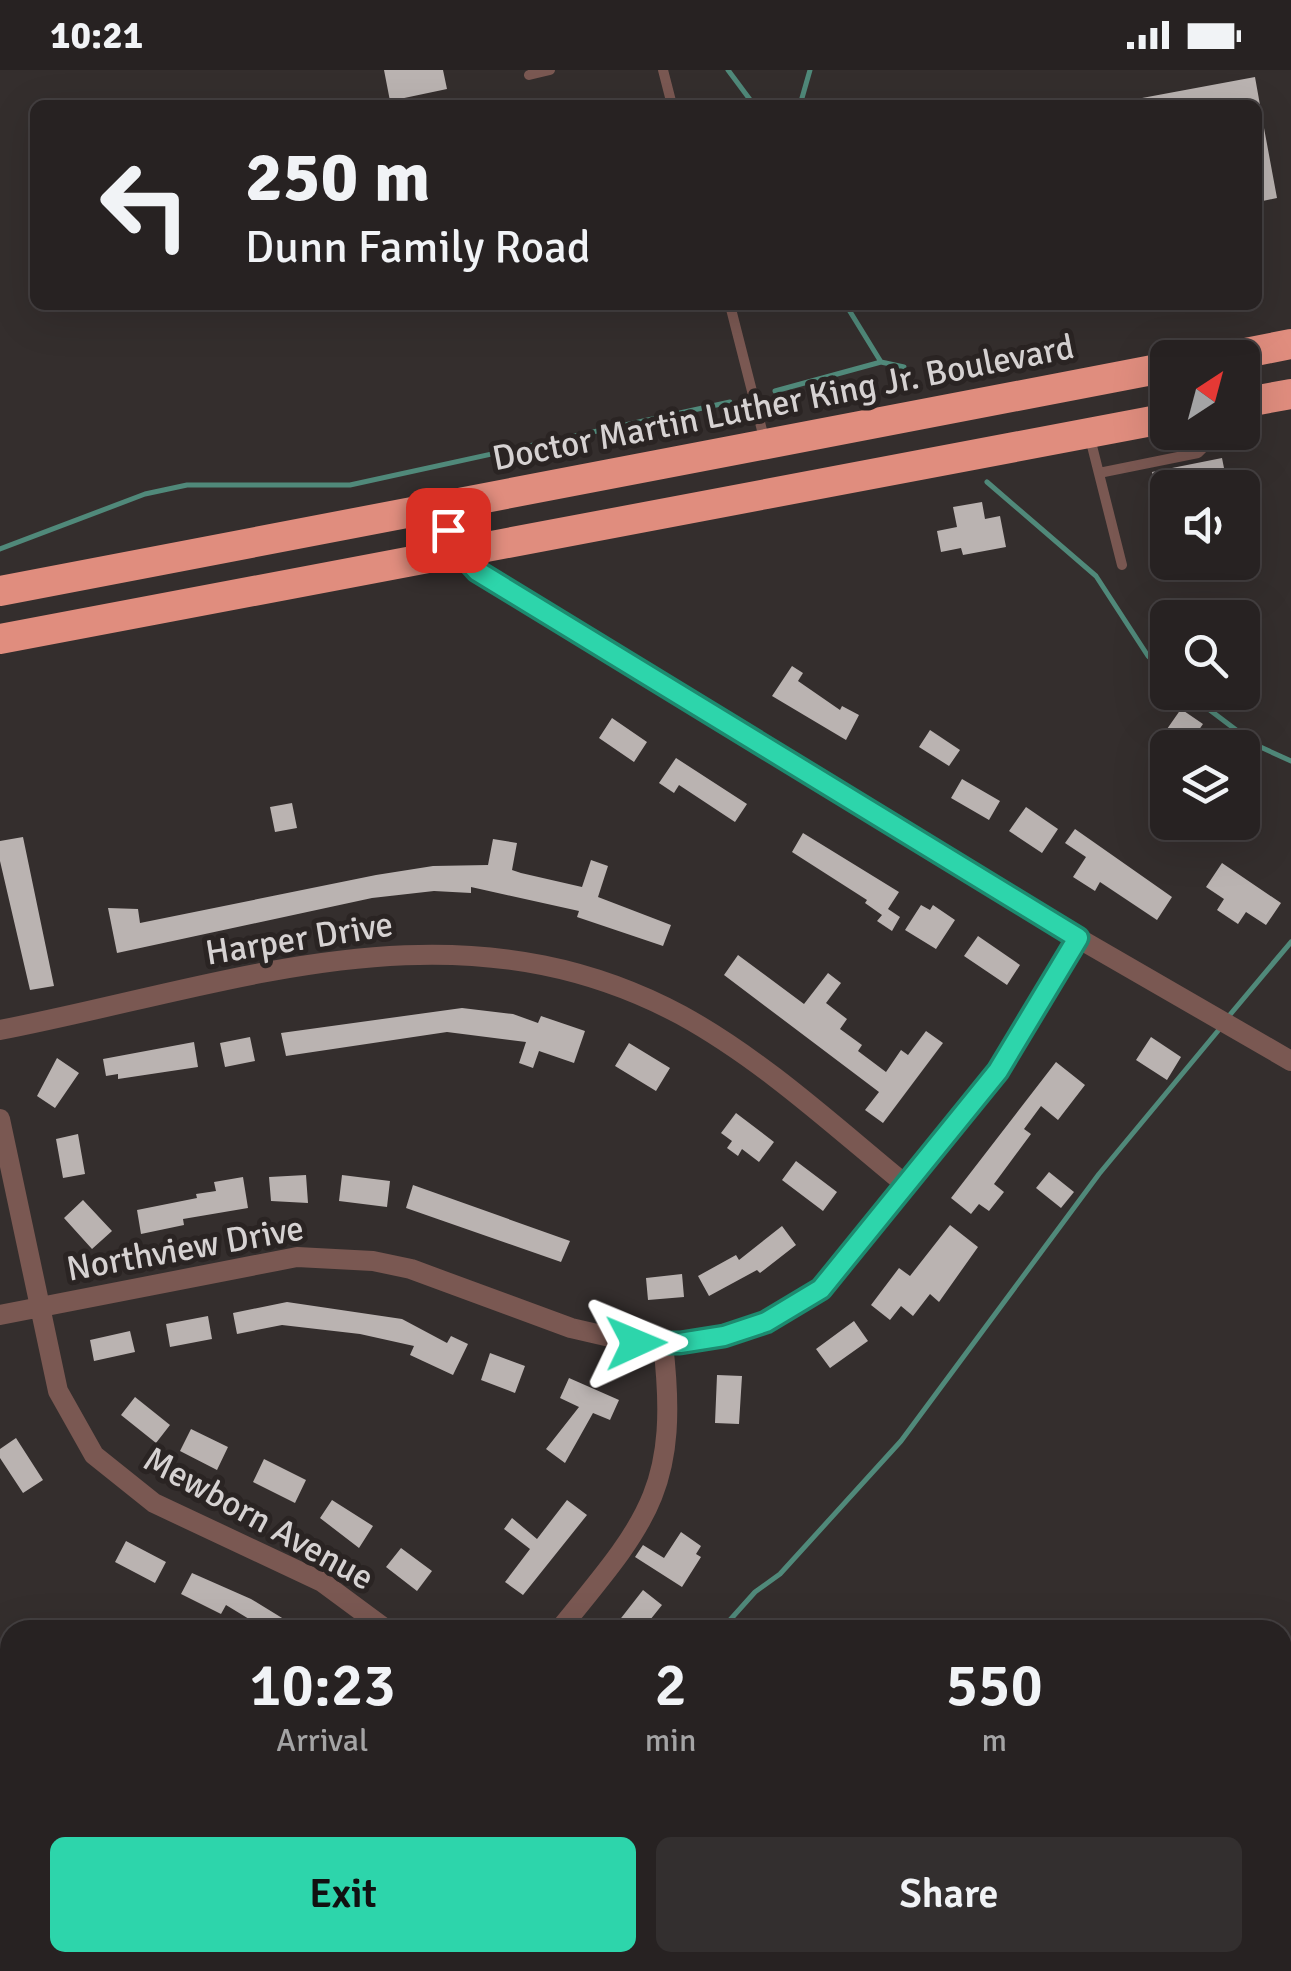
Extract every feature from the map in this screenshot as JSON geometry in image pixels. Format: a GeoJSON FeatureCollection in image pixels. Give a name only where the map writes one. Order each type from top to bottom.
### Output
{"type":"FeatureCollection","features":[{"type":"Feature","properties":{"kind":"highway"},"geometry":{"type":"LineString","coordinates":[[1260,350],[1291,344]]}},
{"type":"Feature","properties":{"kind":"highway","name":"Doctor Martin Luther King Jr. Boulevard"},"geometry":{"type":"LineString","coordinates":[[0,591],[1150,371]]}},
{"type":"Feature","properties":{"kind":"highway"},"geometry":{"type":"LineString","coordinates":[[1260,400],[1291,394]]}},
{"type":"Feature","properties":{"kind":"highway"},"geometry":{"type":"LineString","coordinates":[[0,639],[1150,421]]}},
{"type":"Feature","properties":{"kind":"street"},"geometry":{"type":"LineString","coordinates":[[443,505],[458,550],[477,571],[1078,938],[1291,1062]]}},
{"type":"Feature","properties":{"kind":"street","name":"Northview Drive"},"geometry":{"type":"LineString","coordinates":[[0,1315],[297,1257],[335,1257],[410,1269],[592,1335],[662,1344],[745,1330],[821,1289],[998,1071],[1078,938]]}},
{"type":"Feature","properties":{"kind":"street","name":"Harper Drive"},"geometry":{"type":"LineString","coordinates":[[0,1030],[358,956],[462,953],[538,963],[613,985],[686,1018],[779,1081],[906,1185]]}},
{"type":"Feature","properties":{"kind":"street","name":"Mewborn Avenue"},"geometry":{"type":"LineString","coordinates":[[0,1120],[62,1402],[80,1435],[111,1473],[154,1503],[322,1582],[373,1620]]}},
{"type":"Feature","properties":{"kind":"street"},"geometry":{"type":"LineString","coordinates":[[567,1620],[633,1537],[656,1490],[668,1444],[662,1344]]}},
{"type":"Feature","properties":{"kind":"lane"},"geometry":{"type":"LineString","coordinates":[[528,74],[550,70]]}},
{"type":"Feature","properties":{"kind":"lane"},"geometry":{"type":"LineString","coordinates":[[664,70],[671,100]]}},
{"type":"Feature","properties":{"kind":"lane"},"geometry":{"type":"LineString","coordinates":[[731,310],[766,443]]}},
{"type":"Feature","properties":{"kind":"lane"},"geometry":{"type":"LineString","coordinates":[[1089,432],[1122,565]]}},
{"type":"Feature","properties":{"kind":"lane"},"geometry":{"type":"LineString","coordinates":[[1099,473],[1201,450]]}},
{"type":"Feature","properties":{"kind":"building"},"geometry":{"type":"Polygon","coordinates":[[[384,70],[443,70],[447,89],[390,100],[384,70]]]}},
{"type":"Feature","properties":{"kind":"building"},"geometry":{"type":"Polygon","coordinates":[[[1255,77],[1259,100],[1142,100],[1255,77]]]}},
{"type":"Feature","properties":{"kind":"building"},"geometry":{"type":"Polygon","coordinates":[[[1262,128],[1264,128],[1277,198],[1262,201],[1262,128]]]}},
{"type":"Feature","properties":{"kind":"building"},"geometry":{"type":"Polygon","coordinates":[[[1222,458],[1224,470],[1162,470],[1222,458]]]}},
{"type":"Feature","properties":{"kind":"building"},"geometry":{"type":"Polygon","coordinates":[[[982,502],[985,519],[1000,516],[1006,547],[963,555],[961,548],[941,552],[937,531],[957,527],[953,507],[982,502]]]}},
{"type":"Feature","properties":{"kind":"building"},"geometry":{"type":"Polygon","coordinates":[[[792,666],[803,673],[798,681],[840,710],[842,706],[859,715],[846,740],[772,696],[792,666]]]}},
{"type":"Feature","properties":{"kind":"building"},"geometry":{"type":"Polygon","coordinates":[[[1180,710],[1203,724],[1199,730],[1167,729],[1180,710]]]}},
{"type":"Feature","properties":{"kind":"building"},"geometry":{"type":"Polygon","coordinates":[[[612,718],[647,742],[634,762],[599,738],[612,718]]]}},
{"type":"Feature","properties":{"kind":"building"},"geometry":{"type":"Polygon","coordinates":[[[930,730],[960,750],[949,766],[919,747],[930,730]]]}},
{"type":"Feature","properties":{"kind":"building"},"geometry":{"type":"Polygon","coordinates":[[[676,758],[747,804],[735,822],[679,785],[674,793],[659,783],[676,758]]]}},
{"type":"Feature","properties":{"kind":"building"},"geometry":{"type":"Polygon","coordinates":[[[962,779],[1000,801],[989,820],[951,798],[962,779]]]}},
{"type":"Feature","properties":{"kind":"building"},"geometry":{"type":"Polygon","coordinates":[[[292,803],[297,828],[275,832],[270,807],[292,803]]]}},
{"type":"Feature","properties":{"kind":"building"},"geometry":{"type":"Polygon","coordinates":[[[1026,807],[1058,829],[1042,853],[1009,831],[1026,807]]]}},
{"type":"Feature","properties":{"kind":"building"},"geometry":{"type":"Polygon","coordinates":[[[1075,829],[1172,897],[1157,920],[1100,882],[1095,891],[1073,877],[1086,857],[1065,843],[1075,829]]]}},
{"type":"Feature","properties":{"kind":"building"},"geometry":{"type":"Polygon","coordinates":[[[803,833],[899,892],[888,909],[900,917],[892,931],[877,921],[882,915],[865,903],[867,900],[792,852],[803,833]]]}},
{"type":"Feature","properties":{"kind":"building"},"geometry":{"type":"Polygon","coordinates":[[[23,837],[54,986],[30,990],[0,861],[0,841],[23,837]]]}},
{"type":"Feature","properties":{"kind":"building"},"geometry":{"type":"Polygon","coordinates":[[[493,839],[517,843],[512,870],[521,873],[582,887],[591,860],[608,866],[598,897],[671,925],[663,946],[577,917],[579,911],[471,887],[471,893],[434,891],[372,898],[117,953],[108,908],[138,909],[140,923],[376,875],[433,866],[488,865],[493,839]]]}},
{"type":"Feature","properties":{"kind":"building"},"geometry":{"type":"Polygon","coordinates":[[[1222,863],[1281,903],[1266,925],[1246,912],[1238,924],[1217,910],[1224,899],[1206,887],[1222,863]]]}},
{"type":"Feature","properties":{"kind":"building"},"geometry":{"type":"Polygon","coordinates":[[[921,905],[930,910],[933,905],[955,920],[936,949],[905,930],[921,905]]]}},
{"type":"Feature","properties":{"kind":"building"},"geometry":{"type":"Polygon","coordinates":[[[978,936],[1020,965],[1007,985],[964,956],[978,936]]]}},
{"type":"Feature","properties":{"kind":"building"},"geometry":{"type":"Polygon","coordinates":[[[738,955],[804,1004],[828,973],[841,983],[826,1003],[847,1019],[840,1029],[862,1045],[858,1051],[886,1072],[901,1050],[908,1055],[926,1031],[943,1043],[883,1123],[865,1110],[879,1092],[724,975],[738,955]]]}},
{"type":"Feature","properties":{"kind":"building"},"geometry":{"type":"Polygon","coordinates":[[[462,1008],[513,1014],[538,1023],[541,1016],[585,1031],[574,1063],[539,1051],[533,1068],[519,1063],[526,1042],[447,1032],[286,1056],[281,1033],[462,1008]]]}},
{"type":"Feature","properties":{"kind":"building"},"geometry":{"type":"Polygon","coordinates":[[[250,1037],[255,1061],[225,1067],[220,1043],[250,1037]]]}},
{"type":"Feature","properties":{"kind":"building"},"geometry":{"type":"Polygon","coordinates":[[[1151,1037],[1181,1057],[1167,1080],[1136,1060],[1151,1037]]]}},
{"type":"Feature","properties":{"kind":"building"},"geometry":{"type":"Polygon","coordinates":[[[194,1042],[198,1067],[118,1079],[118,1074],[106,1076],[103,1059],[194,1042]]]}},
{"type":"Feature","properties":{"kind":"building"},"geometry":{"type":"Polygon","coordinates":[[[629,1043],[670,1068],[656,1091],[615,1066],[629,1043]]]}},
{"type":"Feature","properties":{"kind":"building"},"geometry":{"type":"Polygon","coordinates":[[[57,1058],[79,1073],[55,1108],[37,1096],[57,1058]]]}},
{"type":"Feature","properties":{"kind":"building"},"geometry":{"type":"Polygon","coordinates":[[[1056,1062],[1085,1085],[1058,1120],[1041,1106],[1024,1129],[1031,1134],[994,1184],[1004,1192],[989,1211],[979,1204],[971,1214],[951,1198],[1056,1062]]]}},
{"type":"Feature","properties":{"kind":"building"},"geometry":{"type":"Polygon","coordinates":[[[736,1113],[774,1142],[759,1162],[742,1149],[738,1156],[727,1148],[732,1141],[721,1133],[736,1113]]]}},
{"type":"Feature","properties":{"kind":"building"},"geometry":{"type":"Polygon","coordinates":[[[78,1134],[85,1174],[63,1178],[56,1139],[78,1134]]]}},
{"type":"Feature","properties":{"kind":"building"},"geometry":{"type":"Polygon","coordinates":[[[796,1161],[837,1192],[823,1211],[782,1180],[796,1161]]]}},
{"type":"Feature","properties":{"kind":"building"},"geometry":{"type":"Polygon","coordinates":[[[1049,1172],[1074,1192],[1061,1208],[1036,1188],[1049,1172]]]}},
{"type":"Feature","properties":{"kind":"building"},"geometry":{"type":"Polygon","coordinates":[[[306,1175],[308,1203],[271,1201],[269,1177],[306,1175]]]}},
{"type":"Feature","properties":{"kind":"building"},"geometry":{"type":"Polygon","coordinates":[[[342,1175],[390,1181],[387,1207],[339,1201],[342,1175]]]}},
{"type":"Feature","properties":{"kind":"building"},"geometry":{"type":"Polygon","coordinates":[[[243,1177],[248,1208],[183,1219],[184,1225],[141,1234],[137,1210],[197,1198],[196,1194],[216,1191],[214,1182],[243,1177]]]}},
{"type":"Feature","properties":{"kind":"building"},"geometry":{"type":"Polygon","coordinates":[[[413,1185],[570,1241],[561,1262],[406,1208],[413,1185]]]}},
{"type":"Feature","properties":{"kind":"building"},"geometry":{"type":"Polygon","coordinates":[[[83,1200],[112,1231],[92,1249],[64,1218],[83,1200]]]}},
{"type":"Feature","properties":{"kind":"building"},"geometry":{"type":"Polygon","coordinates":[[[950,1225],[978,1247],[939,1302],[930,1294],[913,1316],[901,1306],[890,1320],[871,1305],[899,1268],[910,1276],[950,1225]]]}},
{"type":"Feature","properties":{"kind":"building"},"geometry":{"type":"Polygon","coordinates":[[[782,1226],[796,1245],[760,1273],[757,1270],[709,1296],[698,1276],[736,1255],[739,1260],[782,1226]]]}},
{"type":"Feature","properties":{"kind":"building"},"geometry":{"type":"Polygon","coordinates":[[[682,1274],[684,1297],[648,1300],[646,1278],[682,1274]]]}},
{"type":"Feature","properties":{"kind":"building"},"geometry":{"type":"Polygon","coordinates":[[[287,1302],[402,1319],[447,1343],[451,1336],[468,1344],[453,1375],[410,1355],[414,1346],[360,1334],[282,1325],[237,1334],[233,1313],[287,1302]]]}},
{"type":"Feature","properties":{"kind":"building"},"geometry":{"type":"Polygon","coordinates":[[[208,1316],[212,1339],[170,1347],[166,1324],[208,1316]]]}},
{"type":"Feature","properties":{"kind":"building"},"geometry":{"type":"Polygon","coordinates":[[[854,1321],[868,1341],[830,1368],[816,1349],[854,1321]]]}},
{"type":"Feature","properties":{"kind":"building"},"geometry":{"type":"Polygon","coordinates":[[[130,1331],[135,1352],[94,1361],[90,1340],[130,1331]]]}},
{"type":"Feature","properties":{"kind":"building"},"geometry":{"type":"Polygon","coordinates":[[[490,1353],[525,1366],[515,1393],[481,1380],[490,1353]]]}},
{"type":"Feature","properties":{"kind":"building"},"geometry":{"type":"Polygon","coordinates":[[[717,1375],[742,1376],[739,1424],[715,1423],[717,1375]]]}},
{"type":"Feature","properties":{"kind":"building"},"geometry":{"type":"Polygon","coordinates":[[[569,1378],[619,1400],[610,1420],[593,1413],[565,1463],[546,1449],[579,1407],[560,1398],[569,1378]]]}},
{"type":"Feature","properties":{"kind":"building"},"geometry":{"type":"Polygon","coordinates":[[[135,1397],[170,1425],[156,1443],[121,1415],[135,1397]]]}},
{"type":"Feature","properties":{"kind":"building"},"geometry":{"type":"Polygon","coordinates":[[[191,1429],[228,1447],[217,1470],[180,1451],[191,1429]]]}},
{"type":"Feature","properties":{"kind":"building"},"geometry":{"type":"Polygon","coordinates":[[[16,1438],[43,1480],[23,1493],[0,1458],[0,1449],[16,1438]]]}},
{"type":"Feature","properties":{"kind":"building"},"geometry":{"type":"Polygon","coordinates":[[[264,1459],[306,1480],[295,1503],[253,1482],[264,1459]]]}},
{"type":"Feature","properties":{"kind":"building"},"geometry":{"type":"Polygon","coordinates":[[[332,1500],[373,1526],[359,1548],[320,1518],[332,1500]]]}},
{"type":"Feature","properties":{"kind":"building"},"geometry":{"type":"Polygon","coordinates":[[[567,1500],[587,1515],[523,1595],[505,1582],[530,1549],[504,1529],[512,1518],[537,1539],[567,1500]]]}},
{"type":"Feature","properties":{"kind":"building"},"geometry":{"type":"Polygon","coordinates":[[[681,1532],[701,1546],[696,1554],[701,1557],[682,1587],[635,1557],[643,1545],[664,1558],[681,1532]]]}},
{"type":"Feature","properties":{"kind":"building"},"geometry":{"type":"Polygon","coordinates":[[[126,1541],[166,1562],[155,1583],[115,1562],[126,1541]]]}},
{"type":"Feature","properties":{"kind":"building"},"geometry":{"type":"Polygon","coordinates":[[[401,1548],[432,1571],[417,1591],[386,1567],[401,1548]]]}},
{"type":"Feature","properties":{"kind":"building"},"geometry":{"type":"Polygon","coordinates":[[[192,1573],[251,1599],[285,1620],[251,1620],[226,1605],[221,1614],[181,1594],[192,1573]]]}},
{"type":"Feature","properties":{"kind":"building"},"geometry":{"type":"Polygon","coordinates":[[[643,1590],[662,1605],[650,1620],[620,1620],[643,1590]]]}},
{"type":"Feature","properties":{"kind":"waterway"},"geometry":{"type":"LineString","coordinates":[[728,70],[750,100]]}},
{"type":"Feature","properties":{"kind":"waterway"},"geometry":{"type":"LineString","coordinates":[[801,100],[810,70]]}},
{"type":"Feature","properties":{"kind":"waterway"},"geometry":{"type":"LineString","coordinates":[[849,310],[881,362],[904,367]]}},
{"type":"Feature","properties":{"kind":"waterway"},"geometry":{"type":"LineString","coordinates":[[775,391],[881,362]]}},
{"type":"Feature","properties":{"kind":"waterway"},"geometry":{"type":"LineString","coordinates":[[0,549],[145,494],[187,485],[350,485],[730,402]]}},
{"type":"Feature","properties":{"kind":"waterway"},"geometry":{"type":"LineString","coordinates":[[987,482],[1096,576],[1150,658]]}},
{"type":"Feature","properties":{"kind":"waterway"},"geometry":{"type":"LineString","coordinates":[[1210,710],[1256,745],[1291,761]]}},
{"type":"Feature","properties":{"kind":"waterway"},"geometry":{"type":"LineString","coordinates":[[1228,1017],[1291,942]]}},
{"type":"Feature","properties":{"kind":"waterway"},"geometry":{"type":"LineString","coordinates":[[730,1620],[755,1592],[780,1574],[901,1441],[1099,1174],[1222,1026]]}},
{"type":"Feature","properties":{"kind":"route"},"geometry":{"type":"LineString","coordinates":[[448,530],[458,550],[477,571],[1078,938],[998,1071],[821,1289],[745,1330],[680,1343],[636,1343]]}}]}
